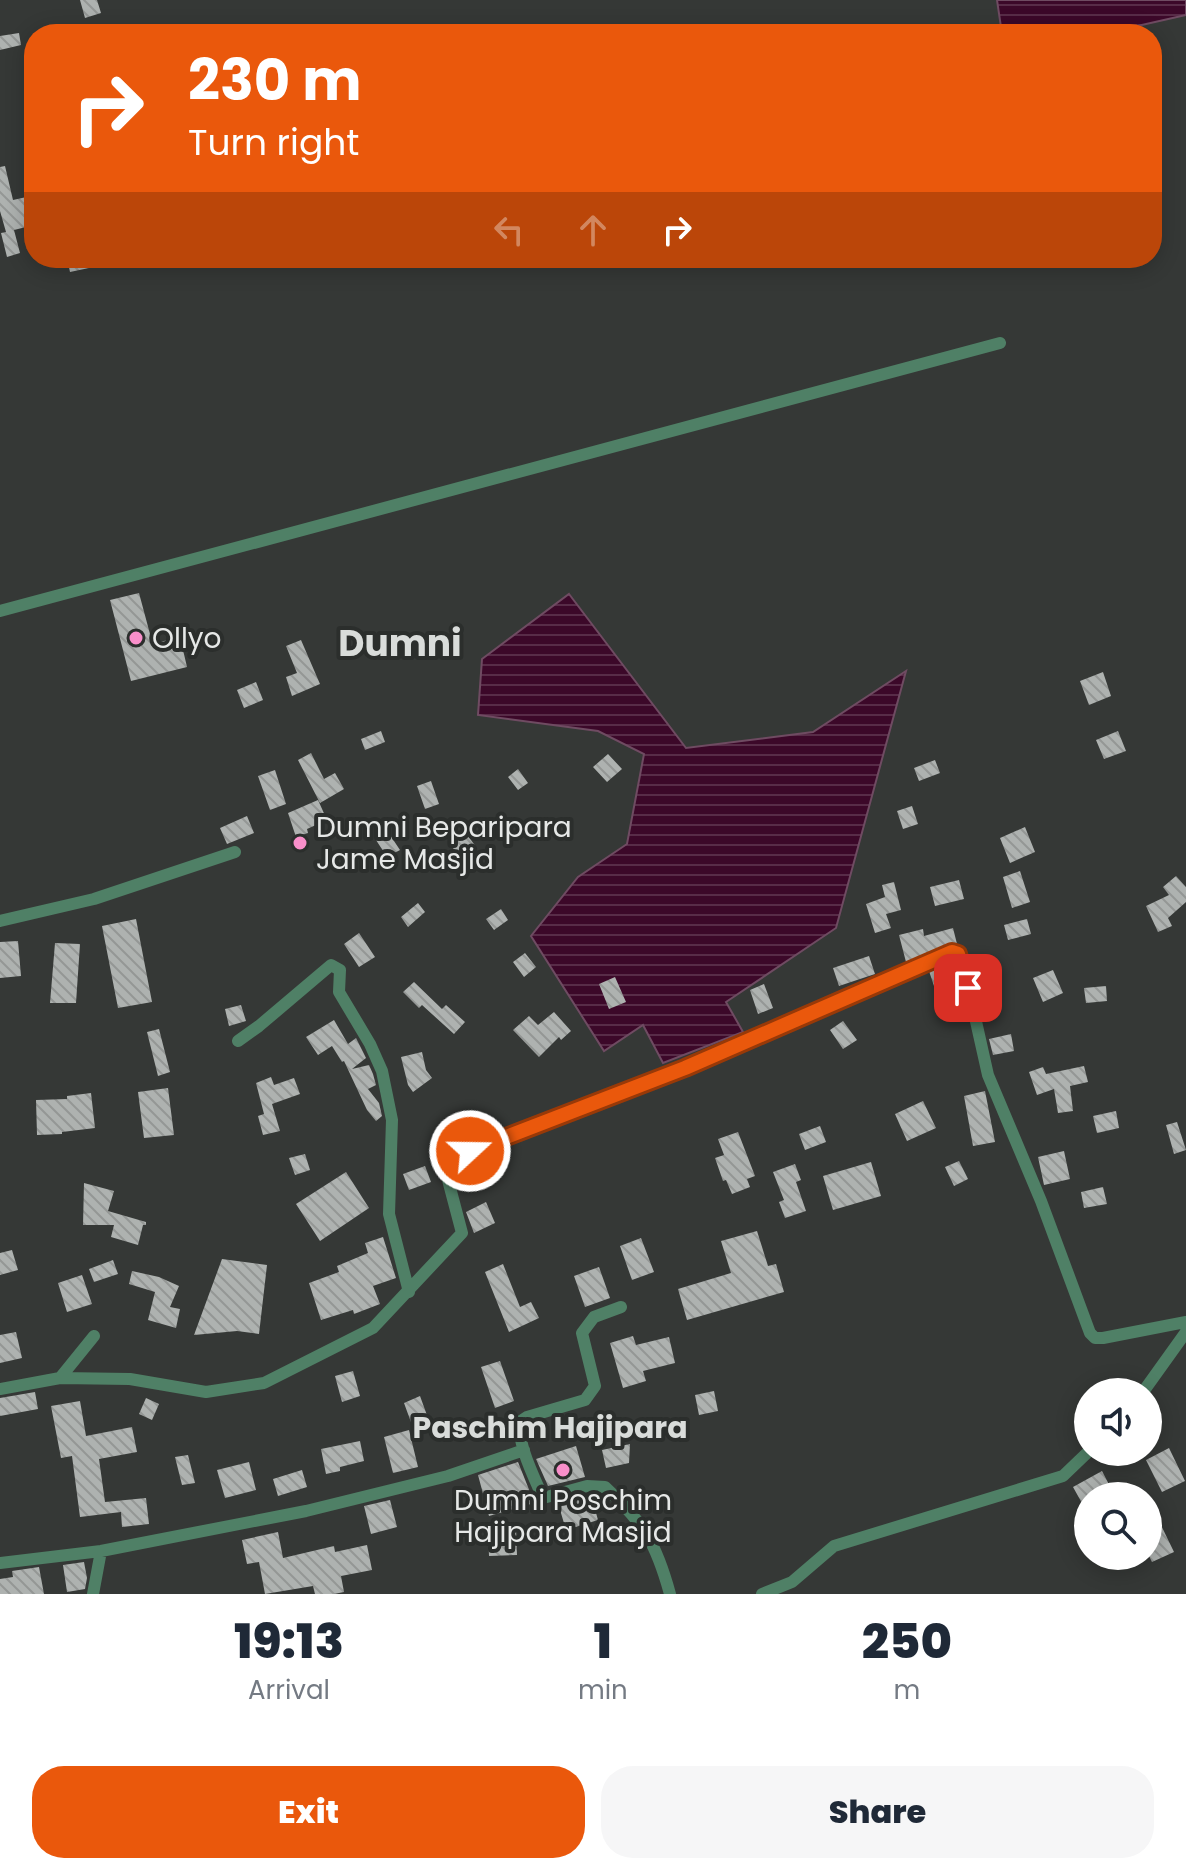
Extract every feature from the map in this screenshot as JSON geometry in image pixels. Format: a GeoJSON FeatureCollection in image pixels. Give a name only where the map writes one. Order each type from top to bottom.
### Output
{"type":"FeatureCollection","features":[{"type":"Feature","properties":{"kind":"street"},"geometry":{"type":"LineString","coordinates":[[0,611],[1000,343]]}},
{"type":"Feature","properties":{"kind":"street"},"geometry":{"type":"LineString","coordinates":[[0,921],[94,899],[235,852]]}},
{"type":"Feature","properties":{"kind":"street"},"geometry":{"type":"LineString","coordinates":[[0,1389],[60,1378],[130,1379],[206,1392],[264,1383],[373,1328],[462,1233],[443,1161],[618,1095],[952,952],[962,959],[988,1075],[1041,1201],[1090,1333],[1095,1338],[1103,1338],[1186,1322]]}},
{"type":"Feature","properties":{"kind":"street"},"geometry":{"type":"LineString","coordinates":[[238,1041],[331,965],[340,970],[339,992],[382,1071],[392,1120],[389,1214],[409,1292]]}},
{"type":"Feature","properties":{"kind":"street"},"geometry":{"type":"LineString","coordinates":[[621,1307],[594,1317],[582,1333],[595,1386],[585,1400],[521,1421],[518,1427],[543,1498],[587,1486],[605,1487],[628,1508],[648,1534],[660,1558],[670,1594]]}},
{"type":"Feature","properties":{"kind":"street"},"geometry":{"type":"LineString","coordinates":[[1153,1378],[1186,1332]]}},
{"type":"Feature","properties":{"kind":"street"},"geometry":{"type":"LineString","coordinates":[[60,1378],[94,1336]]}},
{"type":"Feature","properties":{"kind":"street"},"geometry":{"type":"LineString","coordinates":[[0,1563],[101,1551],[306,1511],[448,1476],[524,1450]]}},
{"type":"Feature","properties":{"kind":"street"},"geometry":{"type":"LineString","coordinates":[[762,1594],[792,1582],[834,1546],[1063,1476],[1074,1465]]}},
{"type":"Feature","properties":{"kind":"street"},"geometry":{"type":"LineString","coordinates":[[93,1594],[101,1551]]}},
{"type":"Feature","properties":{"kind":"shaded area"},"geometry":{"type":"Polygon","coordinates":[[[997,0],[1186,0],[1186,15],[1146,24],[1001,24],[997,0]]]}},
{"type":"Feature","properties":{"kind":"shaded area"},"geometry":{"type":"Polygon","coordinates":[[[569,594],[686,748],[813,732],[906,671],[836,928],[726,1002],[743,1032],[663,1063],[643,1025],[604,1051],[531,936],[578,877],[627,844],[644,754],[598,731],[478,715],[482,659],[569,594]]]}},
{"type":"Feature","properties":{"kind":"building"},"geometry":{"type":"Polygon","coordinates":[[[80,0],[97,0],[101,13],[85,18],[80,0]]]}},
{"type":"Feature","properties":{"kind":"building"},"geometry":{"type":"Polygon","coordinates":[[[19,33],[21,45],[0,50],[0,36],[19,33]]]}},
{"type":"Feature","properties":{"kind":"building"},"geometry":{"type":"Polygon","coordinates":[[[5,166],[13,200],[24,198],[24,228],[14,230],[20,253],[7,257],[1,233],[6,232],[0,211],[0,167],[5,166]]]}},
{"type":"Feature","properties":{"kind":"building","name":"Ollyo"},"geometry":{"type":"Polygon","coordinates":[[[139,593],[150,634],[160,642],[180,637],[187,667],[131,681],[110,600],[139,593]]]}},
{"type":"Feature","properties":{"kind":"building"},"geometry":{"type":"Polygon","coordinates":[[[301,640],[320,684],[292,696],[286,677],[297,673],[286,646],[301,640]]]}},
{"type":"Feature","properties":{"kind":"building"},"geometry":{"type":"Polygon","coordinates":[[[1103,672],[1111,696],[1089,705],[1080,681],[1103,672]]]}},
{"type":"Feature","properties":{"kind":"building"},"geometry":{"type":"Polygon","coordinates":[[[256,682],[263,700],[244,708],[237,690],[256,682]]]}},
{"type":"Feature","properties":{"kind":"building"},"geometry":{"type":"Polygon","coordinates":[[[381,731],[385,742],[365,750],[361,739],[381,731]]]}},
{"type":"Feature","properties":{"kind":"building"},"geometry":{"type":"Polygon","coordinates":[[[1118,731],[1126,751],[1104,759],[1096,740],[1118,731]]]}},
{"type":"Feature","properties":{"kind":"building"},"geometry":{"type":"Polygon","coordinates":[[[311,753],[324,779],[335,773],[344,789],[320,803],[298,760],[311,753]]]}},
{"type":"Feature","properties":{"kind":"building"},"geometry":{"type":"Polygon","coordinates":[[[608,754],[622,769],[607,782],[593,767],[608,754]]]}},
{"type":"Feature","properties":{"kind":"building"},"geometry":{"type":"Polygon","coordinates":[[[935,760],[940,773],[919,781],[914,768],[935,760]]]}},
{"type":"Feature","properties":{"kind":"building"},"geometry":{"type":"Polygon","coordinates":[[[518,769],[528,783],[518,790],[508,777],[518,769]]]}},
{"type":"Feature","properties":{"kind":"building"},"geometry":{"type":"Polygon","coordinates":[[[275,770],[286,804],[270,810],[258,776],[275,770]]]}},
{"type":"Feature","properties":{"kind":"building"},"geometry":{"type":"Polygon","coordinates":[[[431,781],[439,804],[425,809],[417,786],[431,781]]]}},
{"type":"Feature","properties":{"kind":"building"},"geometry":{"type":"Polygon","coordinates":[[[318,800],[327,820],[296,837],[288,813],[318,800]]]}},
{"type":"Feature","properties":{"kind":"building"},"geometry":{"type":"Polygon","coordinates":[[[912,806],[918,824],[903,829],[897,811],[912,806]]]}},
{"type":"Feature","properties":{"kind":"building"},"geometry":{"type":"Polygon","coordinates":[[[247,816],[254,833],[227,844],[220,828],[247,816]]]}},
{"type":"Feature","properties":{"kind":"building"},"geometry":{"type":"Polygon","coordinates":[[[1025,827],[1035,852],[1010,863],[1000,838],[1025,827]]]}},
{"type":"Feature","properties":{"kind":"building"},"geometry":{"type":"Polygon","coordinates":[[[388,832],[400,850],[387,857],[376,840],[388,832]]]}},
{"type":"Feature","properties":{"kind":"building"},"geometry":{"type":"Polygon","coordinates":[[[466,833],[476,847],[460,858],[450,844],[466,833]]]}},
{"type":"Feature","properties":{"kind":"building"},"geometry":{"type":"Polygon","coordinates":[[[1020,871],[1030,902],[1012,908],[1003,877],[1020,871]]]}},
{"type":"Feature","properties":{"kind":"building"},"geometry":{"type":"Polygon","coordinates":[[[1176,876],[1186,887],[1186,902],[1168,918],[1172,926],[1158,932],[1146,906],[1169,895],[1163,887],[1176,876]]]}},
{"type":"Feature","properties":{"kind":"building"},"geometry":{"type":"Polygon","coordinates":[[[959,880],[964,899],[935,906],[930,887],[959,880]]]}},
{"type":"Feature","properties":{"kind":"building"},"geometry":{"type":"Polygon","coordinates":[[[894,882],[901,910],[886,914],[891,928],[875,933],[866,904],[885,897],[882,885],[894,882]]]}},
{"type":"Feature","properties":{"kind":"building"},"geometry":{"type":"Polygon","coordinates":[[[418,903],[425,912],[408,927],[401,917],[418,903]]]}},
{"type":"Feature","properties":{"kind":"building"},"geometry":{"type":"Polygon","coordinates":[[[501,909],[508,920],[494,930],[486,919],[501,909]]]}},
{"type":"Feature","properties":{"kind":"building"},"geometry":{"type":"Polygon","coordinates":[[[136,919],[152,1002],[118,1008],[102,926],[136,919]]]}},
{"type":"Feature","properties":{"kind":"building"},"geometry":{"type":"Polygon","coordinates":[[[1027,919],[1031,934],[1008,940],[1004,925],[1027,919]]]}},
{"type":"Feature","properties":{"kind":"building"},"geometry":{"type":"Polygon","coordinates":[[[953,928],[957,944],[948,944],[906,962],[899,935],[923,929],[924,936],[953,928]]]}},
{"type":"Feature","properties":{"kind":"building"},"geometry":{"type":"Polygon","coordinates":[[[359,933],[375,957],[359,967],[344,944],[359,933]]]}},
{"type":"Feature","properties":{"kind":"building"},"geometry":{"type":"Polygon","coordinates":[[[18,941],[21,976],[0,978],[0,942],[18,941]]]}},
{"type":"Feature","properties":{"kind":"building"},"geometry":{"type":"Polygon","coordinates":[[[55,943],[80,944],[76,1003],[50,1003],[55,943]]]}},
{"type":"Feature","properties":{"kind":"building"},"geometry":{"type":"Polygon","coordinates":[[[525,953],[536,967],[524,977],[513,962],[525,953]]]}},
{"type":"Feature","properties":{"kind":"building"},"geometry":{"type":"Polygon","coordinates":[[[869,956],[875,974],[839,986],[833,968],[869,956]]]}},
{"type":"Feature","properties":{"kind":"building"},"geometry":{"type":"Polygon","coordinates":[[[953,962],[959,985],[936,992],[929,971],[953,962]]]}},
{"type":"Feature","properties":{"kind":"building"},"geometry":{"type":"Polygon","coordinates":[[[1053,970],[1063,993],[1043,1002],[1033,978],[1053,970]]]}},
{"type":"Feature","properties":{"kind":"building"},"geometry":{"type":"Polygon","coordinates":[[[615,977],[626,1002],[609,1009],[599,984],[615,977]]]}},
{"type":"Feature","properties":{"kind":"building"},"geometry":{"type":"Polygon","coordinates":[[[414,982],[442,1009],[446,1005],[465,1022],[454,1034],[403,992],[414,982]]]}},
{"type":"Feature","properties":{"kind":"building"},"geometry":{"type":"Polygon","coordinates":[[[764,984],[773,1008],[758,1014],[750,990],[764,984]]]}},
{"type":"Feature","properties":{"kind":"building"},"geometry":{"type":"Polygon","coordinates":[[[1106,986],[1107,1001],[1086,1003],[1084,988],[1106,986]]]}},
{"type":"Feature","properties":{"kind":"building"},"geometry":{"type":"Polygon","coordinates":[[[241,1005],[246,1021],[229,1026],[225,1009],[241,1005]]]}},
{"type":"Feature","properties":{"kind":"building"},"geometry":{"type":"Polygon","coordinates":[[[554,1012],[571,1031],[561,1040],[559,1037],[539,1057],[513,1030],[529,1016],[538,1025],[554,1012]]]}},
{"type":"Feature","properties":{"kind":"building"},"geometry":{"type":"Polygon","coordinates":[[[334,1020],[348,1044],[356,1038],[366,1058],[352,1069],[369,1065],[373,1074],[376,1085],[368,1089],[379,1103],[382,1116],[376,1121],[367,1110],[344,1061],[332,1046],[318,1055],[306,1037],[334,1020]]]}},
{"type":"Feature","properties":{"kind":"building"},"geometry":{"type":"Polygon","coordinates":[[[843,1021],[857,1040],[843,1049],[830,1030],[843,1021]]]}},
{"type":"Feature","properties":{"kind":"building"},"geometry":{"type":"Polygon","coordinates":[[[159,1029],[170,1072],[158,1076],[147,1032],[159,1029]]]}},
{"type":"Feature","properties":{"kind":"building"},"geometry":{"type":"Polygon","coordinates":[[[1011,1034],[1014,1051],[993,1055],[989,1039],[1011,1034]]]}},
{"type":"Feature","properties":{"kind":"building"},"geometry":{"type":"Polygon","coordinates":[[[422,1052],[426,1070],[432,1078],[413,1092],[408,1085],[401,1057],[422,1052]]]}},
{"type":"Feature","properties":{"kind":"building"},"geometry":{"type":"Polygon","coordinates":[[[1084,1066],[1088,1082],[1070,1086],[1073,1111],[1058,1113],[1054,1089],[1037,1095],[1029,1072],[1043,1067],[1046,1074],[1084,1066]]]}},
{"type":"Feature","properties":{"kind":"building"},"geometry":{"type":"Polygon","coordinates":[[[271,1077],[274,1085],[294,1078],[300,1094],[272,1104],[280,1131],[263,1135],[258,1116],[264,1114],[256,1083],[271,1077]]]}},
{"type":"Feature","properties":{"kind":"building"},"geometry":{"type":"Polygon","coordinates":[[[168,1088],[174,1135],[144,1138],[138,1092],[168,1088]]]}},
{"type":"Feature","properties":{"kind":"building"},"geometry":{"type":"Polygon","coordinates":[[[985,1091],[995,1142],[973,1146],[964,1096],[985,1091]]]}},
{"type":"Feature","properties":{"kind":"building"},"geometry":{"type":"Polygon","coordinates":[[[91,1093],[95,1128],[37,1135],[36,1100],[67,1099],[67,1096],[91,1093]]]}},
{"type":"Feature","properties":{"kind":"building"},"geometry":{"type":"Polygon","coordinates":[[[923,1101],[936,1128],[907,1141],[895,1114],[923,1101]]]}},
{"type":"Feature","properties":{"kind":"building"},"geometry":{"type":"Polygon","coordinates":[[[1116,1111],[1119,1128],[1097,1133],[1093,1116],[1116,1111]]]}},
{"type":"Feature","properties":{"kind":"building"},"geometry":{"type":"Polygon","coordinates":[[[1177,1122],[1186,1150],[1174,1154],[1166,1125],[1177,1122]]]}},
{"type":"Feature","properties":{"kind":"building"},"geometry":{"type":"Polygon","coordinates":[[[820,1126],[826,1142],[805,1150],[799,1134],[820,1126]]]}},
{"type":"Feature","properties":{"kind":"building"},"geometry":{"type":"Polygon","coordinates":[[[738,1132],[755,1176],[747,1179],[750,1187],[732,1194],[726,1180],[723,1181],[715,1158],[724,1155],[718,1139],[738,1132]]]}},
{"type":"Feature","properties":{"kind":"building"},"geometry":{"type":"Polygon","coordinates":[[[1064,1151],[1070,1179],[1044,1185],[1038,1157],[1064,1151]]]}},
{"type":"Feature","properties":{"kind":"building"},"geometry":{"type":"Polygon","coordinates":[[[305,1154],[310,1170],[295,1175],[289,1158],[305,1154]]]}},
{"type":"Feature","properties":{"kind":"building"},"geometry":{"type":"Polygon","coordinates":[[[959,1161],[968,1179],[954,1186],[945,1167],[959,1161]]]}},
{"type":"Feature","properties":{"kind":"building"},"geometry":{"type":"Polygon","coordinates":[[[871,1162],[881,1196],[833,1210],[823,1176],[871,1162]]]}},
{"type":"Feature","properties":{"kind":"building"},"geometry":{"type":"Polygon","coordinates":[[[795,1164],[801,1180],[796,1182],[806,1211],[785,1218],[779,1202],[784,1200],[773,1172],[795,1164]]]}},
{"type":"Feature","properties":{"kind":"building"},"geometry":{"type":"Polygon","coordinates":[[[425,1166],[431,1182],[409,1190],[403,1174],[425,1166]]]}},
{"type":"Feature","properties":{"kind":"building"},"geometry":{"type":"Polygon","coordinates":[[[346,1172],[369,1208],[320,1241],[296,1204],[346,1172]]]}},
{"type":"Feature","properties":{"kind":"building"},"geometry":{"type":"Polygon","coordinates":[[[84,1183],[114,1191],[108,1211],[146,1222],[138,1245],[111,1237],[114,1225],[83,1225],[84,1183]]]}},
{"type":"Feature","properties":{"kind":"building"},"geometry":{"type":"Polygon","coordinates":[[[1103,1187],[1107,1204],[1084,1208],[1081,1192],[1103,1187]]]}},
{"type":"Feature","properties":{"kind":"building"},"geometry":{"type":"Polygon","coordinates":[[[486,1202],[495,1223],[474,1233],[466,1212],[486,1202]]]}},
{"type":"Feature","properties":{"kind":"building"},"geometry":{"type":"Polygon","coordinates":[[[757,1231],[768,1266],[776,1264],[784,1292],[687,1320],[678,1289],[731,1273],[721,1241],[757,1231]]]}},
{"type":"Feature","properties":{"kind":"building"},"geometry":{"type":"Polygon","coordinates":[[[383,1237],[396,1278],[373,1286],[380,1304],[354,1314],[353,1310],[321,1320],[309,1283],[339,1272],[337,1266],[368,1253],[365,1243],[383,1237]]]}},
{"type":"Feature","properties":{"kind":"building"},"geometry":{"type":"Polygon","coordinates":[[[641,1238],[654,1272],[632,1280],[620,1246],[641,1238]]]}},
{"type":"Feature","properties":{"kind":"building"},"geometry":{"type":"Polygon","coordinates":[[[12,1250],[18,1270],[0,1275],[0,1253],[12,1250]]]}},
{"type":"Feature","properties":{"kind":"building"},"geometry":{"type":"Polygon","coordinates":[[[222,1259],[267,1265],[259,1334],[237,1331],[194,1335],[222,1259]]]}},
{"type":"Feature","properties":{"kind":"building"},"geometry":{"type":"Polygon","coordinates":[[[113,1260],[118,1274],[94,1282],[89,1269],[113,1260]]]}},
{"type":"Feature","properties":{"kind":"building"},"geometry":{"type":"Polygon","coordinates":[[[503,1264],[520,1307],[531,1302],[539,1318],[509,1332],[485,1272],[503,1264]]]}},
{"type":"Feature","properties":{"kind":"building"},"geometry":{"type":"Polygon","coordinates":[[[599,1267],[610,1298],[585,1307],[574,1276],[599,1267]]]}},
{"type":"Feature","properties":{"kind":"building"},"geometry":{"type":"Polygon","coordinates":[[[132,1271],[159,1277],[179,1286],[170,1307],[180,1309],[176,1328],[148,1320],[155,1292],[129,1284],[132,1271]]]}},
{"type":"Feature","properties":{"kind":"building"},"geometry":{"type":"Polygon","coordinates":[[[82,1275],[92,1304],[67,1312],[58,1283],[82,1275]]]}},
{"type":"Feature","properties":{"kind":"building"},"geometry":{"type":"Polygon","coordinates":[[[16,1332],[22,1358],[0,1363],[0,1335],[16,1332]]]}},
{"type":"Feature","properties":{"kind":"building"},"geometry":{"type":"Polygon","coordinates":[[[633,1336],[636,1345],[669,1337],[675,1363],[643,1371],[646,1381],[623,1388],[610,1343],[633,1336]]]}},
{"type":"Feature","properties":{"kind":"building"},"geometry":{"type":"Polygon","coordinates":[[[500,1361],[514,1401],[495,1408],[481,1367],[500,1361]]]}},
{"type":"Feature","properties":{"kind":"building"},"geometry":{"type":"Polygon","coordinates":[[[353,1371],[360,1396],[342,1402],[335,1376],[353,1371]]]}},
{"type":"Feature","properties":{"kind":"building"},"geometry":{"type":"Polygon","coordinates":[[[714,1391],[718,1411],[699,1415],[695,1395],[714,1391]]]}},
{"type":"Feature","properties":{"kind":"building"},"geometry":{"type":"Polygon","coordinates":[[[35,1392],[38,1409],[0,1416],[0,1398],[35,1392]]]}},
{"type":"Feature","properties":{"kind":"building"},"geometry":{"type":"Polygon","coordinates":[[[420,1396],[428,1418],[412,1425],[404,1403],[420,1396]]]}},
{"type":"Feature","properties":{"kind":"building"},"geometry":{"type":"Polygon","coordinates":[[[146,1398],[159,1404],[152,1420],[139,1414],[146,1398]]]}},
{"type":"Feature","properties":{"kind":"building"},"geometry":{"type":"Polygon","coordinates":[[[80,1401],[86,1436],[132,1427],[137,1452],[99,1459],[105,1502],[146,1498],[149,1524],[122,1527],[121,1512],[80,1517],[72,1456],[61,1458],[51,1406],[80,1401]]]}},
{"type":"Feature","properties":{"kind":"building"},"geometry":{"type":"Polygon","coordinates":[[[409,1430],[418,1467],[393,1473],[384,1437],[409,1430]]]}},
{"type":"Feature","properties":{"kind":"building"},"geometry":{"type":"Polygon","coordinates":[[[360,1441],[364,1461],[326,1474],[321,1449],[360,1441]]]}},
{"type":"Feature","properties":{"kind":"building"},"geometry":{"type":"Polygon","coordinates":[[[630,1444],[629,1463],[606,1468],[602,1450],[630,1444]]]}},
{"type":"Feature","properties":{"kind":"building"},"geometry":{"type":"Polygon","coordinates":[[[576,1446],[585,1477],[548,1486],[536,1459],[576,1446]]]}},
{"type":"Feature","properties":{"kind":"building"},"geometry":{"type":"Polygon","coordinates":[[[1169,1448],[1185,1481],[1162,1492],[1162,1482],[1157,1482],[1149,1466],[1162,1466],[1162,1452],[1169,1448]]]}},
{"type":"Feature","properties":{"kind":"building"},"geometry":{"type":"Polygon","coordinates":[[[188,1455],[195,1483],[182,1485],[175,1457],[188,1455]]]}},
{"type":"Feature","properties":{"kind":"building"},"geometry":{"type":"Polygon","coordinates":[[[249,1462],[256,1490],[225,1498],[217,1470],[249,1462]]]}},
{"type":"Feature","properties":{"kind":"building"},"geometry":{"type":"Polygon","coordinates":[[[518,1462],[530,1492],[531,1504],[489,1516],[478,1475],[518,1462]]]}},
{"type":"Feature","properties":{"kind":"building"},"geometry":{"type":"Polygon","coordinates":[[[302,1470],[307,1487],[278,1496],[273,1479],[302,1470]]]}},
{"type":"Feature","properties":{"kind":"building"},"geometry":{"type":"Polygon","coordinates":[[[1102,1471],[1108,1482],[1082,1482],[1102,1471]]]}},
{"type":"Feature","properties":{"kind":"building"},"geometry":{"type":"Polygon","coordinates":[[[591,1495],[598,1520],[566,1530],[558,1503],[591,1495]]]}},
{"type":"Feature","properties":{"kind":"building"},"geometry":{"type":"Polygon","coordinates":[[[390,1500],[397,1527],[371,1534],[364,1506],[390,1500]]]}},
{"type":"Feature","properties":{"kind":"building"},"geometry":{"type":"Polygon","coordinates":[[[1162,1527],[1174,1552],[1162,1557],[1162,1527]]]}},
{"type":"Feature","properties":{"kind":"building"},"geometry":{"type":"Polygon","coordinates":[[[516,1529],[517,1555],[489,1556],[488,1530],[516,1529]]]}},
{"type":"Feature","properties":{"kind":"building"},"geometry":{"type":"Polygon","coordinates":[[[278,1532],[283,1558],[334,1546],[335,1552],[367,1545],[372,1570],[341,1576],[344,1592],[315,1594],[313,1586],[265,1594],[259,1562],[247,1564],[242,1540],[278,1532]]]}},
{"type":"Feature","properties":{"kind":"building"},"geometry":{"type":"Polygon","coordinates":[[[84,1562],[87,1578],[85,1589],[67,1592],[63,1565],[84,1562]]]}},
{"type":"Feature","properties":{"kind":"building"},"geometry":{"type":"Polygon","coordinates":[[[39,1567],[44,1594],[0,1594],[0,1579],[13,1577],[12,1571],[39,1567]]]}},
{"type":"Feature","properties":{"kind":"place","name":"Ollyo"},"geometry":{"type":"Point","coordinates":[136,638]}},
{"type":"Feature","properties":{"kind":"place","name":"Dumni Beparipara Jame Masjid"},"geometry":{"type":"Point","coordinates":[300,843]}},
{"type":"Feature","properties":{"kind":"place","name":"Dumni Poschim Hajipara Masjid"},"geometry":{"type":"Point","coordinates":[563,1470]}},
{"type":"Feature","properties":{"kind":"district","name":"Dumni"},"geometry":{"type":"Point","coordinates":[400,643]}},
{"type":"Feature","properties":{"kind":"district","name":"Paschim Hajipara"},"geometry":{"type":"Point","coordinates":[550,1427]}},
{"type":"Feature","properties":{"kind":"route"},"geometry":{"type":"LineString","coordinates":[[470,1151],[605,1101],[739,1046],[952,952],[962,959],[968,988]]}}]}
